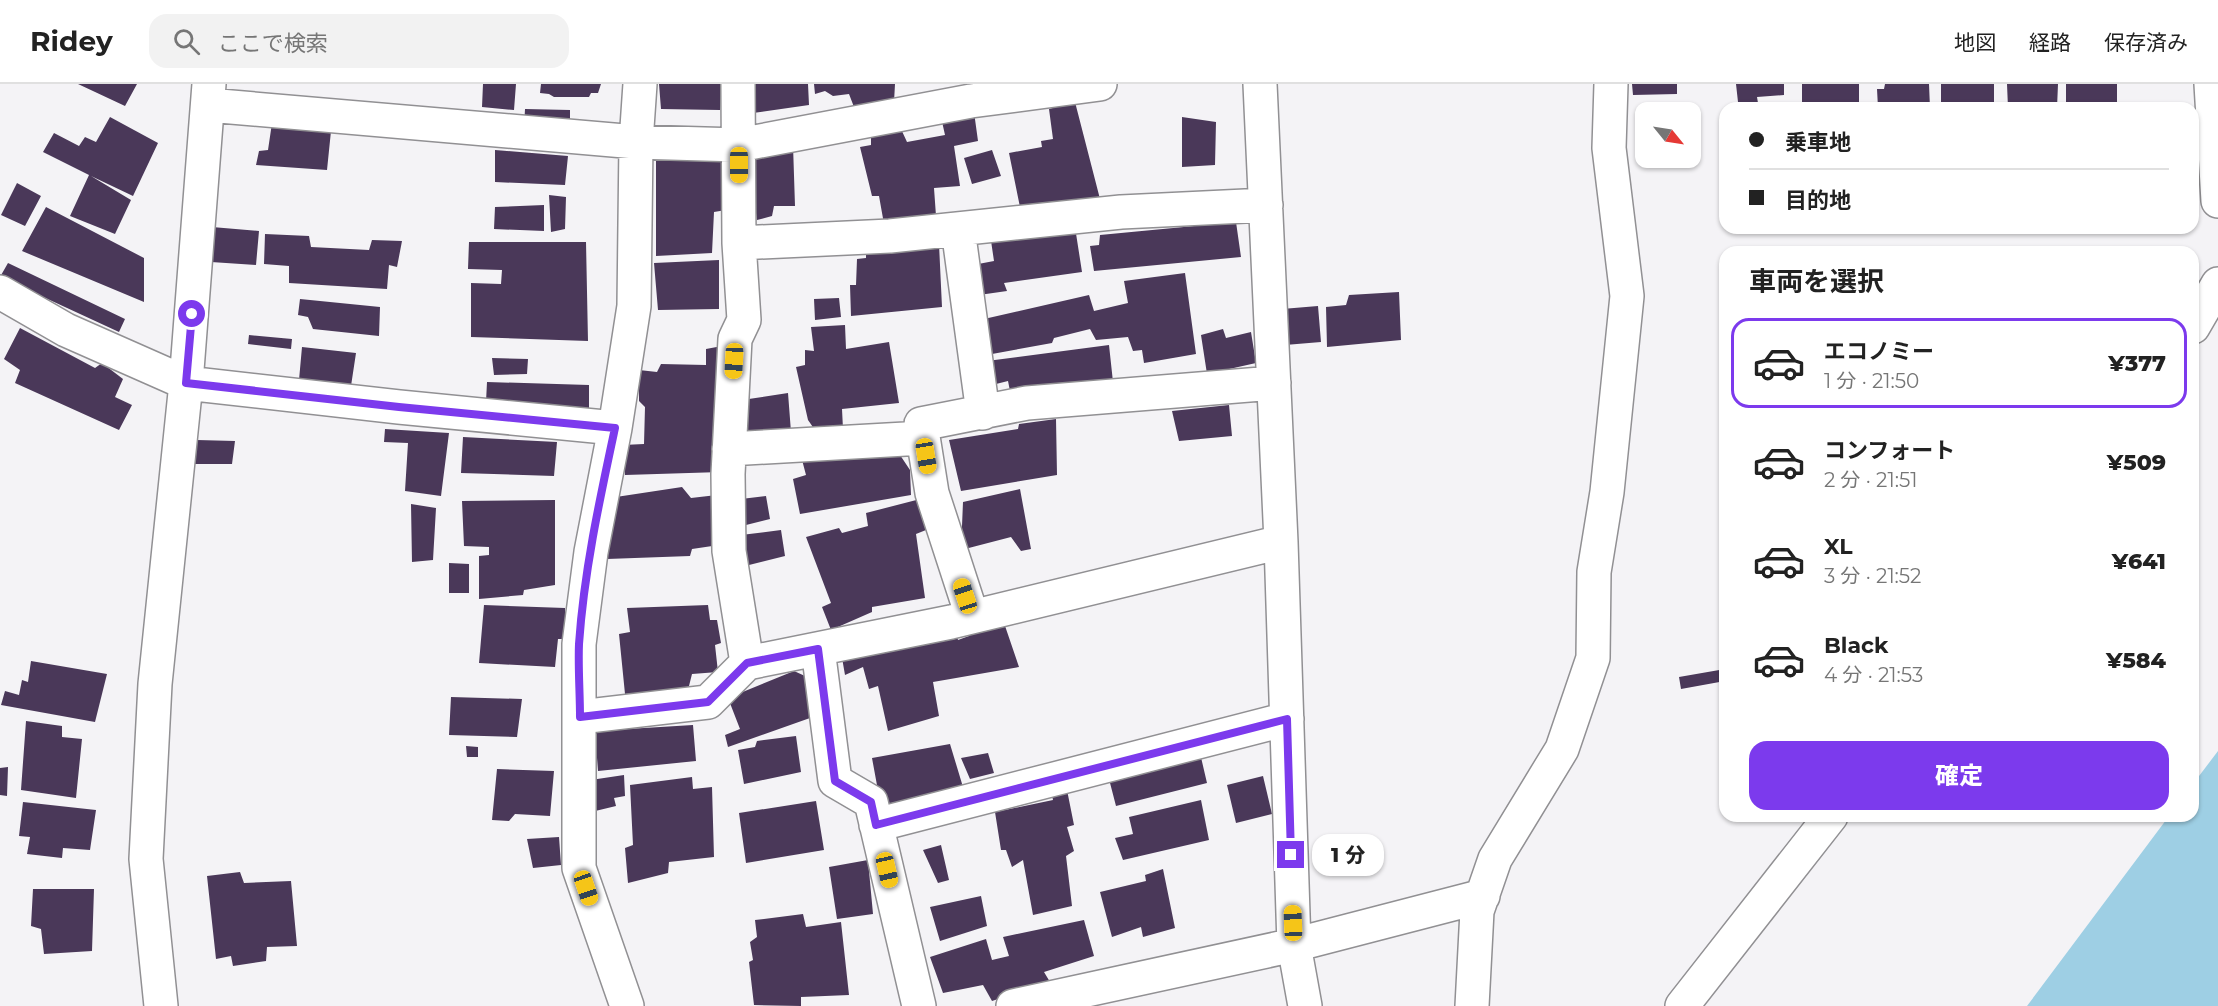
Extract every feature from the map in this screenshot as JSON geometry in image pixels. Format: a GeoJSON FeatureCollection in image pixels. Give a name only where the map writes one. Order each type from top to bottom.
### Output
{"type":"FeatureCollection","features":[{"type":"Feature","properties":{"kind":"street"},"geometry":{"type":"LineString","coordinates":[[627,1006],[579,868],[579,644],[600,498],[615,428],[634,306],[636,142],[640,84]]}},
{"type":"Feature","properties":{"kind":"street"},"geometry":{"type":"LineString","coordinates":[[738,84],[739,243],[744,320],[735,339],[729,449],[729,551],[747,663]]}},
{"type":"Feature","properties":{"kind":"street"},"geometry":{"type":"LineString","coordinates":[[161,1006],[147,847],[154,684],[186,383],[208,94],[636,142],[739,145],[971,101],[1100,84]]}},
{"type":"Feature","properties":{"kind":"street"},"geometry":{"type":"LineString","coordinates":[[1260,84],[1281,542],[1294,945],[1305,1006]]}},
{"type":"Feature","properties":{"kind":"street"},"geometry":{"type":"LineString","coordinates":[[1472,1006],[1477,911],[1495,859],[1562,749],[1593,658],[1594,572],[1607,492],[1627,296],[1609,148],[1611,84]]}},
{"type":"Feature","properties":{"kind":"street"},"geometry":{"type":"LineString","coordinates":[[2211,84],[2218,201]]}},
{"type":"Feature","properties":{"kind":"street"},"geometry":{"type":"LineString","coordinates":[[739,243],[890,236],[1121,212],[1266,205]]}},
{"type":"Feature","properties":{"kind":"street"},"geometry":{"type":"LineString","coordinates":[[958,229],[983,413]]}},
{"type":"Feature","properties":{"kind":"street"},"geometry":{"type":"LineString","coordinates":[[2199,317],[2218,285]]}},
{"type":"Feature","properties":{"kind":"street"},"geometry":{"type":"LineString","coordinates":[[0,292],[66,330],[186,383],[387,406],[615,428]]}},
{"type":"Feature","properties":{"kind":"street"},"geometry":{"type":"LineString","coordinates":[[972,616],[932,494],[921,424],[1027,403],[1274,382]]}},
{"type":"Feature","properties":{"kind":"street"},"geometry":{"type":"LineString","coordinates":[[729,449],[923,438]]}},
{"type":"Feature","properties":{"kind":"street"},"geometry":{"type":"LineString","coordinates":[[580,717],[708,702],[747,663],[972,616],[1281,542]]}},
{"type":"Feature","properties":{"kind":"street"},"geometry":{"type":"LineString","coordinates":[[818,649],[835,781],[871,802],[919,1006]]}},
{"type":"Feature","properties":{"kind":"street"},"geometry":{"type":"LineString","coordinates":[[876,825],[1287,719]]}},
{"type":"Feature","properties":{"kind":"street"},"geometry":{"type":"LineString","coordinates":[[1682,1006],[1826,822]]}},
{"type":"Feature","properties":{"kind":"street"},"geometry":{"type":"LineString","coordinates":[[1013,1006],[1294,945],[1483,896]]}},
{"type":"Feature","properties":{"kind":"water"},"geometry":{"type":"Polygon","coordinates":[[[2218,751],[2218,1006],[2027,1006],[2165,822],[2199,822],[2199,776],[2218,751]]]}},
{"type":"Feature","properties":{"kind":"building"},"geometry":{"type":"Polygon","coordinates":[[[78,84],[137,84],[125,106],[78,84]]]}},
{"type":"Feature","properties":{"kind":"building"},"geometry":{"type":"Polygon","coordinates":[[[483,84],[516,84],[514,110],[482,107],[483,84]]]}},
{"type":"Feature","properties":{"kind":"building"},"geometry":{"type":"Polygon","coordinates":[[[541,84],[601,84],[598,93],[591,93],[589,97],[554,97],[540,93],[541,84]]]}},
{"type":"Feature","properties":{"kind":"building"},"geometry":{"type":"Polygon","coordinates":[[[659,84],[721,84],[720,110],[661,109],[659,84]]]}},
{"type":"Feature","properties":{"kind":"building"},"geometry":{"type":"Polygon","coordinates":[[[749,84],[808,84],[809,105],[753,113],[749,84]]]}},
{"type":"Feature","properties":{"kind":"building"},"geometry":{"type":"Polygon","coordinates":[[[814,84],[895,84],[894,102],[854,107],[849,94],[833,96],[825,91],[815,94],[814,84]]]}},
{"type":"Feature","properties":{"kind":"building"},"geometry":{"type":"Polygon","coordinates":[[[1632,84],[1677,84],[1677,94],[1633,95],[1632,84]]]}},
{"type":"Feature","properties":{"kind":"building"},"geometry":{"type":"Polygon","coordinates":[[[1736,84],[1784,84],[1784,95],[1757,97],[1758,102],[1738,102],[1736,84]]]}},
{"type":"Feature","properties":{"kind":"building"},"geometry":{"type":"Polygon","coordinates":[[[1802,84],[1859,84],[1859,102],[1802,102],[1802,84]]]}},
{"type":"Feature","properties":{"kind":"building"},"geometry":{"type":"Polygon","coordinates":[[[1885,84],[1929,84],[1930,102],[1878,102],[1877,89],[1884,89],[1885,84]]]}},
{"type":"Feature","properties":{"kind":"building"},"geometry":{"type":"Polygon","coordinates":[[[1941,84],[1994,84],[1994,102],[1941,102],[1941,84]]]}},
{"type":"Feature","properties":{"kind":"building"},"geometry":{"type":"Polygon","coordinates":[[[2007,84],[2058,84],[2057,102],[2008,102],[2007,84]]]}},
{"type":"Feature","properties":{"kind":"building"},"geometry":{"type":"Polygon","coordinates":[[[2066,84],[2117,84],[2117,102],[2066,102],[2066,84]]]}},
{"type":"Feature","properties":{"kind":"building"},"geometry":{"type":"Polygon","coordinates":[[[1075,102],[1100,199],[1021,212],[1009,153],[1042,147],[1041,141],[1053,139],[1049,109],[1075,102]]]}},
{"type":"Feature","properties":{"kind":"building"},"geometry":{"type":"Polygon","coordinates":[[[525,109],[570,110],[570,130],[524,128],[525,109]]]}},
{"type":"Feature","properties":{"kind":"building"},"geometry":{"type":"Polygon","coordinates":[[[974,112],[978,141],[954,146],[960,186],[934,188],[936,216],[884,224],[879,196],[872,196],[860,147],[871,145],[871,132],[901,129],[907,142],[945,135],[941,117],[974,112]]]}},
{"type":"Feature","properties":{"kind":"building"},"geometry":{"type":"Polygon","coordinates":[[[110,117],[158,143],[133,196],[91,176],[131,200],[115,234],[70,216],[89,175],[43,152],[54,133],[79,146],[85,137],[96,142],[110,117]]]}},
{"type":"Feature","properties":{"kind":"building"},"geometry":{"type":"Polygon","coordinates":[[[1182,117],[1216,122],[1215,165],[1182,167],[1182,117]]]}},
{"type":"Feature","properties":{"kind":"building"},"geometry":{"type":"Polygon","coordinates":[[[272,123],[331,131],[327,170],[256,165],[259,151],[268,150],[272,123]]]}},
{"type":"Feature","properties":{"kind":"building"},"geometry":{"type":"Polygon","coordinates":[[[793,145],[795,206],[774,206],[772,216],[757,220],[748,157],[793,145]]]}},
{"type":"Feature","properties":{"kind":"building"},"geometry":{"type":"Polygon","coordinates":[[[495,150],[568,156],[565,185],[495,182],[495,150]]]}},
{"type":"Feature","properties":{"kind":"building"},"geometry":{"type":"Polygon","coordinates":[[[992,150],[1001,176],[972,184],[964,158],[992,150]]]}},
{"type":"Feature","properties":{"kind":"building"},"geometry":{"type":"Polygon","coordinates":[[[731,151],[732,209],[714,212],[712,253],[656,256],[656,158],[731,151]]]}},
{"type":"Feature","properties":{"kind":"building"},"geometry":{"type":"Polygon","coordinates":[[[17,183],[41,196],[25,226],[1,215],[17,183]]]}},
{"type":"Feature","properties":{"kind":"building"},"geometry":{"type":"Polygon","coordinates":[[[549,195],[566,197],[565,229],[551,232],[549,195]]]}},
{"type":"Feature","properties":{"kind":"building"},"geometry":{"type":"Polygon","coordinates":[[[544,205],[544,231],[494,229],[495,207],[544,205]]]}},
{"type":"Feature","properties":{"kind":"building"},"geometry":{"type":"Polygon","coordinates":[[[46,207],[144,258],[144,302],[22,251],[46,207]]]}},
{"type":"Feature","properties":{"kind":"building"},"geometry":{"type":"Polygon","coordinates":[[[1236,222],[1241,257],[1094,271],[1090,246],[1099,245],[1100,235],[1236,222]]]}},
{"type":"Feature","properties":{"kind":"building"},"geometry":{"type":"Polygon","coordinates":[[[212,227],[259,231],[256,265],[211,262],[212,227]]]}},
{"type":"Feature","properties":{"kind":"building"},"geometry":{"type":"Polygon","coordinates":[[[1075,227],[1082,272],[1004,283],[1007,291],[979,295],[973,265],[994,261],[990,234],[1075,227]]]}},
{"type":"Feature","properties":{"kind":"building"},"geometry":{"type":"Polygon","coordinates":[[[265,234],[309,236],[311,247],[369,250],[372,240],[402,241],[397,267],[389,265],[387,289],[289,283],[289,266],[264,264],[265,234]]]}},
{"type":"Feature","properties":{"kind":"building"},"geometry":{"type":"Polygon","coordinates":[[[469,242],[586,242],[588,341],[471,337],[471,283],[501,284],[502,270],[468,269],[469,242]]]}},
{"type":"Feature","properties":{"kind":"building"},"geometry":{"type":"Polygon","coordinates":[[[866,242],[939,244],[942,307],[851,316],[850,285],[856,285],[857,259],[866,258],[866,242]]]}},
{"type":"Feature","properties":{"kind":"building"},"geometry":{"type":"Polygon","coordinates":[[[719,260],[719,309],[658,310],[654,263],[719,260]]]}},
{"type":"Feature","properties":{"kind":"building"},"geometry":{"type":"Polygon","coordinates":[[[8,263],[125,319],[119,332],[0,277],[8,263]]]}},
{"type":"Feature","properties":{"kind":"building"},"geometry":{"type":"Polygon","coordinates":[[[1185,273],[1196,354],[1144,363],[1142,350],[1133,351],[1128,337],[1096,340],[1090,329],[1054,338],[1052,343],[992,354],[984,319],[1089,295],[1094,311],[1128,303],[1124,281],[1185,273]]]}},
{"type":"Feature","properties":{"kind":"building"},"geometry":{"type":"Polygon","coordinates":[[[1399,292],[1401,340],[1327,347],[1326,307],[1346,305],[1349,295],[1399,292]]]}},
{"type":"Feature","properties":{"kind":"building"},"geometry":{"type":"Polygon","coordinates":[[[839,298],[841,317],[815,320],[814,299],[839,298]]]}},
{"type":"Feature","properties":{"kind":"building"},"geometry":{"type":"Polygon","coordinates":[[[300,299],[380,307],[379,336],[313,329],[308,317],[298,315],[300,299]]]}},
{"type":"Feature","properties":{"kind":"building"},"geometry":{"type":"Polygon","coordinates":[[[1318,306],[1321,342],[1285,345],[1282,309],[1318,306]]]}},
{"type":"Feature","properties":{"kind":"building"},"geometry":{"type":"Polygon","coordinates":[[[845,325],[846,349],[889,342],[899,403],[842,409],[843,429],[817,433],[808,420],[796,367],[805,365],[805,350],[814,351],[811,327],[845,325]]]}},
{"type":"Feature","properties":{"kind":"building"},"geometry":{"type":"Polygon","coordinates":[[[20,328],[95,368],[102,363],[123,379],[115,397],[132,405],[119,430],[15,383],[20,370],[4,359],[20,328]]]}},
{"type":"Feature","properties":{"kind":"building"},"geometry":{"type":"Polygon","coordinates":[[[1223,329],[1226,338],[1251,332],[1256,363],[1207,374],[1201,335],[1223,329]]]}},
{"type":"Feature","properties":{"kind":"building"},"geometry":{"type":"Polygon","coordinates":[[[249,335],[292,339],[291,349],[248,344],[249,335]]]}},
{"type":"Feature","properties":{"kind":"building"},"geometry":{"type":"Polygon","coordinates":[[[1109,345],[1113,382],[1011,396],[1008,381],[996,384],[987,361],[1109,345]]]}},
{"type":"Feature","properties":{"kind":"building"},"geometry":{"type":"Polygon","coordinates":[[[722,346],[721,472],[625,475],[623,445],[644,444],[645,407],[639,401],[639,370],[657,372],[661,364],[706,365],[706,349],[722,346]]]}},
{"type":"Feature","properties":{"kind":"building"},"geometry":{"type":"Polygon","coordinates":[[[302,347],[356,353],[351,386],[299,380],[302,347]]]}},
{"type":"Feature","properties":{"kind":"building"},"geometry":{"type":"Polygon","coordinates":[[[492,358],[528,359],[527,374],[494,375],[492,358]]]}},
{"type":"Feature","properties":{"kind":"building"},"geometry":{"type":"Polygon","coordinates":[[[487,382],[589,385],[589,409],[495,409],[486,402],[487,382]]]}},
{"type":"Feature","properties":{"kind":"building"},"geometry":{"type":"Polygon","coordinates":[[[788,393],[791,432],[748,437],[742,400],[788,393]]]}},
{"type":"Feature","properties":{"kind":"building"},"geometry":{"type":"Polygon","coordinates":[[[1229,405],[1232,436],[1179,441],[1172,411],[1229,405]]]}},
{"type":"Feature","properties":{"kind":"building"},"geometry":{"type":"Polygon","coordinates":[[[1056,419],[1057,475],[961,491],[949,440],[1018,429],[1019,424],[1056,419]]]}},
{"type":"Feature","properties":{"kind":"building"},"geometry":{"type":"Polygon","coordinates":[[[385,429],[449,433],[441,496],[405,491],[408,443],[384,442],[385,429]]]}},
{"type":"Feature","properties":{"kind":"building"},"geometry":{"type":"Polygon","coordinates":[[[463,437],[557,442],[554,476],[461,473],[463,437]]]}},
{"type":"Feature","properties":{"kind":"building"},"geometry":{"type":"Polygon","coordinates":[[[197,440],[235,441],[232,464],[194,464],[197,440]]]}},
{"type":"Feature","properties":{"kind":"building"},"geometry":{"type":"Polygon","coordinates":[[[894,446],[910,470],[911,495],[800,514],[793,479],[806,475],[801,456],[894,446]]]}},
{"type":"Feature","properties":{"kind":"building"},"geometry":{"type":"Polygon","coordinates":[[[682,487],[691,498],[717,495],[719,545],[692,549],[690,556],[607,559],[597,539],[616,497],[682,487]]]}},
{"type":"Feature","properties":{"kind":"building"},"geometry":{"type":"Polygon","coordinates":[[[1020,489],[1031,549],[1021,551],[1011,537],[961,550],[963,502],[1020,489]]]}},
{"type":"Feature","properties":{"kind":"building"},"geometry":{"type":"Polygon","coordinates":[[[766,496],[770,519],[742,526],[741,499],[766,496]]]}},
{"type":"Feature","properties":{"kind":"building"},"geometry":{"type":"Polygon","coordinates":[[[928,497],[931,528],[916,534],[925,598],[872,607],[872,612],[831,630],[822,607],[831,603],[806,537],[839,528],[842,533],[868,526],[866,513],[928,497]]]}},
{"type":"Feature","properties":{"kind":"building"},"geometry":{"type":"Polygon","coordinates":[[[555,500],[555,585],[524,590],[523,595],[479,599],[479,556],[489,555],[489,547],[464,546],[462,501],[555,500]]]}},
{"type":"Feature","properties":{"kind":"building"},"geometry":{"type":"Polygon","coordinates":[[[411,504],[436,508],[433,560],[412,562],[411,504]]]}},
{"type":"Feature","properties":{"kind":"building"},"geometry":{"type":"Polygon","coordinates":[[[781,530],[785,556],[749,565],[741,535],[781,530]]]}},
{"type":"Feature","properties":{"kind":"building"},"geometry":{"type":"Polygon","coordinates":[[[449,563],[469,564],[469,593],[449,593],[449,563]]]}},
{"type":"Feature","properties":{"kind":"building"},"geometry":{"type":"Polygon","coordinates":[[[484,605],[565,608],[565,639],[558,639],[555,667],[479,663],[484,605]]]}},
{"type":"Feature","properties":{"kind":"building"},"geometry":{"type":"Polygon","coordinates":[[[708,605],[710,620],[717,620],[721,643],[715,645],[718,672],[692,674],[688,690],[625,694],[619,634],[630,632],[627,608],[708,605]]]}},
{"type":"Feature","properties":{"kind":"building"},"geometry":{"type":"Polygon","coordinates":[[[1003,620],[1019,667],[933,682],[939,716],[888,731],[878,686],[869,689],[863,667],[845,675],[841,652],[955,629],[958,640],[969,636],[970,625],[1003,620]]]}},
{"type":"Feature","properties":{"kind":"building"},"geometry":{"type":"Polygon","coordinates":[[[31,661],[107,674],[95,722],[1,705],[5,691],[19,695],[22,680],[28,682],[31,661]]]}},
{"type":"Feature","properties":{"kind":"building"},"geometry":{"type":"Polygon","coordinates":[[[1719,670],[1719,682],[1681,689],[1679,677],[1719,670]]]}},
{"type":"Feature","properties":{"kind":"building"},"geometry":{"type":"Polygon","coordinates":[[[794,671],[805,676],[810,718],[728,747],[725,735],[740,729],[728,698],[794,671]]]}},
{"type":"Feature","properties":{"kind":"building"},"geometry":{"type":"Polygon","coordinates":[[[451,697],[522,699],[517,737],[449,735],[451,697]]]}},
{"type":"Feature","properties":{"kind":"building"},"geometry":{"type":"Polygon","coordinates":[[[26,721],[62,726],[62,737],[82,739],[76,798],[21,790],[26,721]]]}},
{"type":"Feature","properties":{"kind":"building"},"geometry":{"type":"Polygon","coordinates":[[[693,725],[696,761],[598,771],[595,731],[693,725]]]}},
{"type":"Feature","properties":{"kind":"building"},"geometry":{"type":"Polygon","coordinates":[[[796,736],[801,772],[744,784],[738,750],[755,747],[757,741],[796,736]]]}},
{"type":"Feature","properties":{"kind":"building"},"geometry":{"type":"Polygon","coordinates":[[[950,744],[963,787],[881,807],[872,758],[950,744]]]}},
{"type":"Feature","properties":{"kind":"building"},"geometry":{"type":"Polygon","coordinates":[[[466,746],[478,747],[478,757],[467,757],[466,746]]]}},
{"type":"Feature","properties":{"kind":"building"},"geometry":{"type":"Polygon","coordinates":[[[988,753],[994,773],[970,779],[961,758],[988,753]]]}},
{"type":"Feature","properties":{"kind":"building"},"geometry":{"type":"Polygon","coordinates":[[[1200,753],[1207,783],[1116,806],[1109,779],[1200,753]]]}},
{"type":"Feature","properties":{"kind":"building"},"geometry":{"type":"Polygon","coordinates":[[[8,767],[7,796],[0,795],[0,768],[8,767]]]}},
{"type":"Feature","properties":{"kind":"building"},"geometry":{"type":"Polygon","coordinates":[[[497,769],[554,771],[550,816],[515,814],[509,821],[492,820],[497,769]]]}},
{"type":"Feature","properties":{"kind":"building"},"geometry":{"type":"Polygon","coordinates":[[[624,775],[625,796],[614,798],[616,806],[587,813],[584,781],[624,775]]]}},
{"type":"Feature","properties":{"kind":"building"},"geometry":{"type":"Polygon","coordinates":[[[1263,776],[1272,814],[1236,823],[1227,785],[1263,776]]]}},
{"type":"Feature","properties":{"kind":"building"},"geometry":{"type":"Polygon","coordinates":[[[692,777],[693,789],[712,787],[714,857],[669,862],[668,873],[628,883],[625,848],[633,845],[630,785],[692,777]]]}},
{"type":"Feature","properties":{"kind":"building"},"geometry":{"type":"Polygon","coordinates":[[[1066,785],[1074,825],[1067,827],[1074,851],[1066,856],[1072,906],[1033,915],[1023,860],[1012,867],[1006,850],[1001,850],[995,812],[1053,800],[1051,791],[1066,785]]]}},
{"type":"Feature","properties":{"kind":"building"},"geometry":{"type":"Polygon","coordinates":[[[1201,800],[1209,840],[1123,860],[1115,838],[1133,834],[1129,817],[1201,800]]]}},
{"type":"Feature","properties":{"kind":"building"},"geometry":{"type":"Polygon","coordinates":[[[816,801],[824,850],[746,863],[739,813],[816,801]]]}},
{"type":"Feature","properties":{"kind":"building"},"geometry":{"type":"Polygon","coordinates":[[[23,802],[96,810],[90,850],[63,848],[62,858],[27,854],[30,837],[19,836],[23,802]]]}},
{"type":"Feature","properties":{"kind":"building"},"geometry":{"type":"Polygon","coordinates":[[[559,837],[561,865],[533,868],[527,839],[559,837]]]}},
{"type":"Feature","properties":{"kind":"building"},"geometry":{"type":"Polygon","coordinates":[[[941,845],[949,880],[938,883],[923,850],[941,845]]]}},
{"type":"Feature","properties":{"kind":"building"},"geometry":{"type":"Polygon","coordinates":[[[868,860],[873,914],[837,919],[829,867],[868,860]]]}},
{"type":"Feature","properties":{"kind":"building"},"geometry":{"type":"Polygon","coordinates":[[[1163,869],[1175,928],[1143,937],[1141,927],[1112,937],[1100,892],[1146,881],[1145,875],[1163,869]]]}},
{"type":"Feature","properties":{"kind":"building"},"geometry":{"type":"Polygon","coordinates":[[[240,872],[244,883],[291,881],[297,946],[267,947],[266,961],[233,966],[231,956],[216,959],[207,876],[240,872]]]}},
{"type":"Feature","properties":{"kind":"building"},"geometry":{"type":"Polygon","coordinates":[[[33,889],[94,889],[92,951],[44,954],[41,929],[31,926],[33,889]]]}},
{"type":"Feature","properties":{"kind":"building"},"geometry":{"type":"Polygon","coordinates":[[[981,896],[987,926],[940,941],[930,907],[981,896]]]}},
{"type":"Feature","properties":{"kind":"building"},"geometry":{"type":"Polygon","coordinates":[[[803,914],[806,927],[841,922],[849,995],[801,997],[801,1006],[754,1005],[749,962],[753,960],[750,942],[757,937],[755,920],[803,914]]]}},
{"type":"Feature","properties":{"kind":"building"},"geometry":{"type":"Polygon","coordinates":[[[1084,920],[1094,956],[1044,972],[1050,982],[992,1001],[983,985],[943,993],[930,957],[986,939],[992,960],[1009,956],[1003,937],[1084,920]]]}},
{"type":"Feature","properties":{"kind":"route"},"geometry":{"type":"LineString","coordinates":[[192,314],[186,383],[615,428],[591,552],[579,644],[580,717],[708,702],[747,663],[818,649],[835,781],[871,802],[876,825],[1287,719],[1291,855]]}}]}
